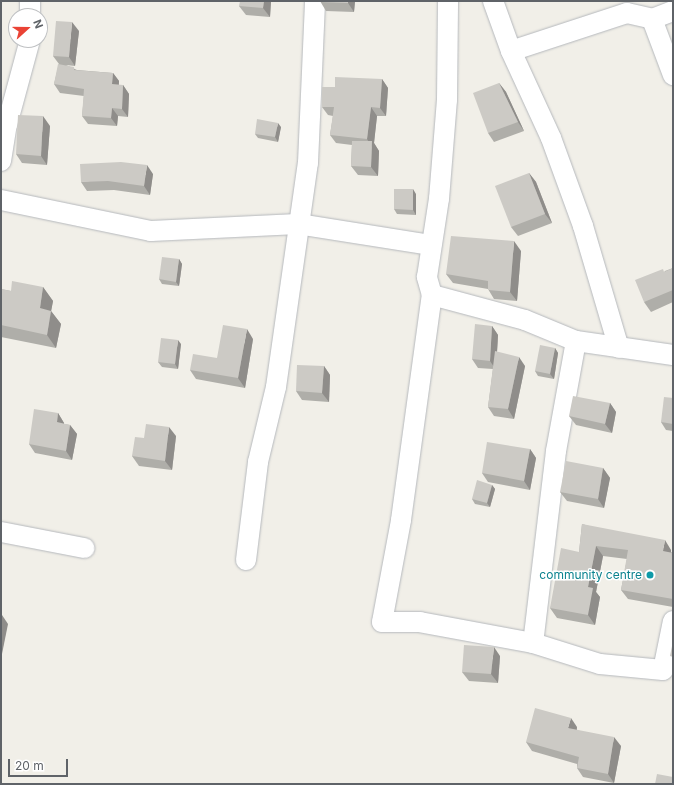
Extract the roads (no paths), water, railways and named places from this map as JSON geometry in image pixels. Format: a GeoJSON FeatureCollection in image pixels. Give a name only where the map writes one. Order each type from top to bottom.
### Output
{"type":"FeatureCollection","features":[{"type":"Feature","properties":{"kind":"street"},"geometry":{"type":"LineString","coordinates":[[246,560],[258,462],[276,387],[298,224],[308,164],[315,1]]}},
{"type":"Feature","properties":{"kind":"street"},"geometry":{"type":"LineString","coordinates":[[448,1],[447,100],[439,199],[427,277],[432,295],[401,520],[382,622],[420,622],[533,643],[600,664],[663,670],[673,621]]}},
{"type":"Feature","properties":{"kind":"street"},"geometry":{"type":"LineString","coordinates":[[493,1],[511,51],[551,138],[583,226],[619,348]]}},
{"type":"Feature","properties":{"kind":"street"},"geometry":{"type":"LineString","coordinates":[[511,51],[627,13],[652,19],[673,11]]}},
{"type":"Feature","properties":{"kind":"street"},"geometry":{"type":"LineString","coordinates":[[652,19],[673,75]]}},
{"type":"Feature","properties":{"kind":"street"},"geometry":{"type":"LineString","coordinates":[[1,161],[7,125],[28,48]]}},
{"type":"Feature","properties":{"kind":"street"},"geometry":{"type":"LineString","coordinates":[[1,200],[150,231],[298,224],[431,245]]}},
{"type":"Feature","properties":{"kind":"street"},"geometry":{"type":"LineString","coordinates":[[432,295],[525,320],[576,341],[673,355]]}},
{"type":"Feature","properties":{"kind":"street"},"geometry":{"type":"LineString","coordinates":[[533,643],[556,451],[576,341]]}},
{"type":"Feature","properties":{"kind":"street"},"geometry":{"type":"LineString","coordinates":[[1,532],[84,548]]}},
{"type":"Feature","properties":{"kind":"place","name":"community centre"},"geometry":{"type":"Point","coordinates":[650,575]}}]}
